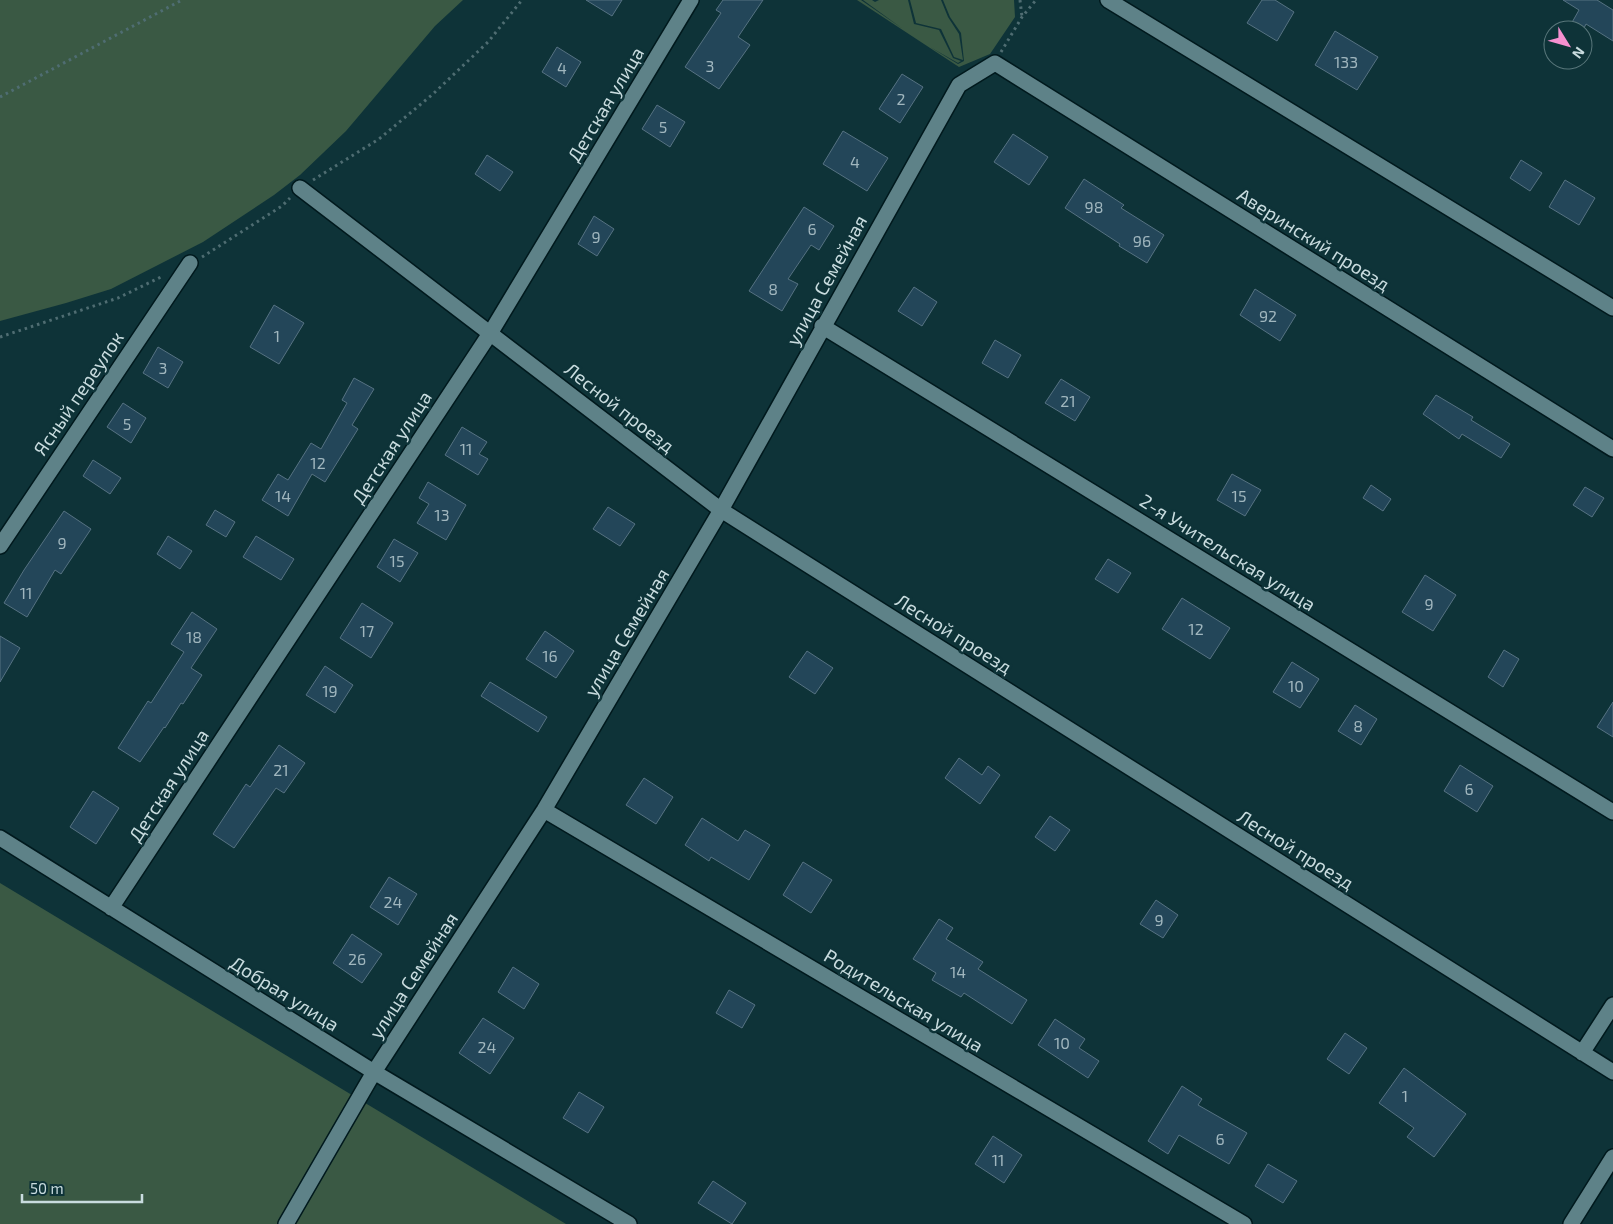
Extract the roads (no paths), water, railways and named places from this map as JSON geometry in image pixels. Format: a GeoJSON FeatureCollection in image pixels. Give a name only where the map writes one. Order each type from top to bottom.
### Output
{"type":"FeatureCollection","features":[{"type":"Feature","properties":{"kind":"street","name":"Детская улица"},"geometry":{"type":"LineString","coordinates":[[111,908],[491,332],[691,0]]}},
{"type":"Feature","properties":{"kind":"street"},"geometry":{"type":"LineString","coordinates":[[1108,0],[1613,308]]}},
{"type":"Feature","properties":{"kind":"street","name":"улица Семейная"},"geometry":{"type":"LineString","coordinates":[[286,1224],[374,1072],[544,810],[721,510],[822,326],[959,85],[995,63]]}},
{"type":"Feature","properties":{"kind":"street","name":"Аверинский проезд"},"geometry":{"type":"LineString","coordinates":[[995,63],[1613,449]]}},
{"type":"Feature","properties":{"kind":"street","name":"Лесной проезд"},"geometry":{"type":"LineString","coordinates":[[300,188],[491,332],[721,510],[1613,1072]]}},
{"type":"Feature","properties":{"kind":"street","name":"Ясный переулок"},"geometry":{"type":"LineString","coordinates":[[0,546],[190,263]]}},
{"type":"Feature","properties":{"kind":"street","name":"2-я Учительская улица"},"geometry":{"type":"LineString","coordinates":[[822,326],[1613,812]]}},
{"type":"Feature","properties":{"kind":"street","name":"Родительская улица"},"geometry":{"type":"LineString","coordinates":[[544,810],[1244,1224]]}},
{"type":"Feature","properties":{"kind":"street","name":"Добрая улица"},"geometry":{"type":"LineString","coordinates":[[0,838],[374,1072],[629,1224]]}},
{"type":"Feature","properties":{"kind":"street"},"geometry":{"type":"LineString","coordinates":[[1582,1053],[1613,1005]]}},
{"type":"Feature","properties":{"kind":"street"},"geometry":{"type":"LineString","coordinates":[[1571,1224],[1613,1157]]}}]}
